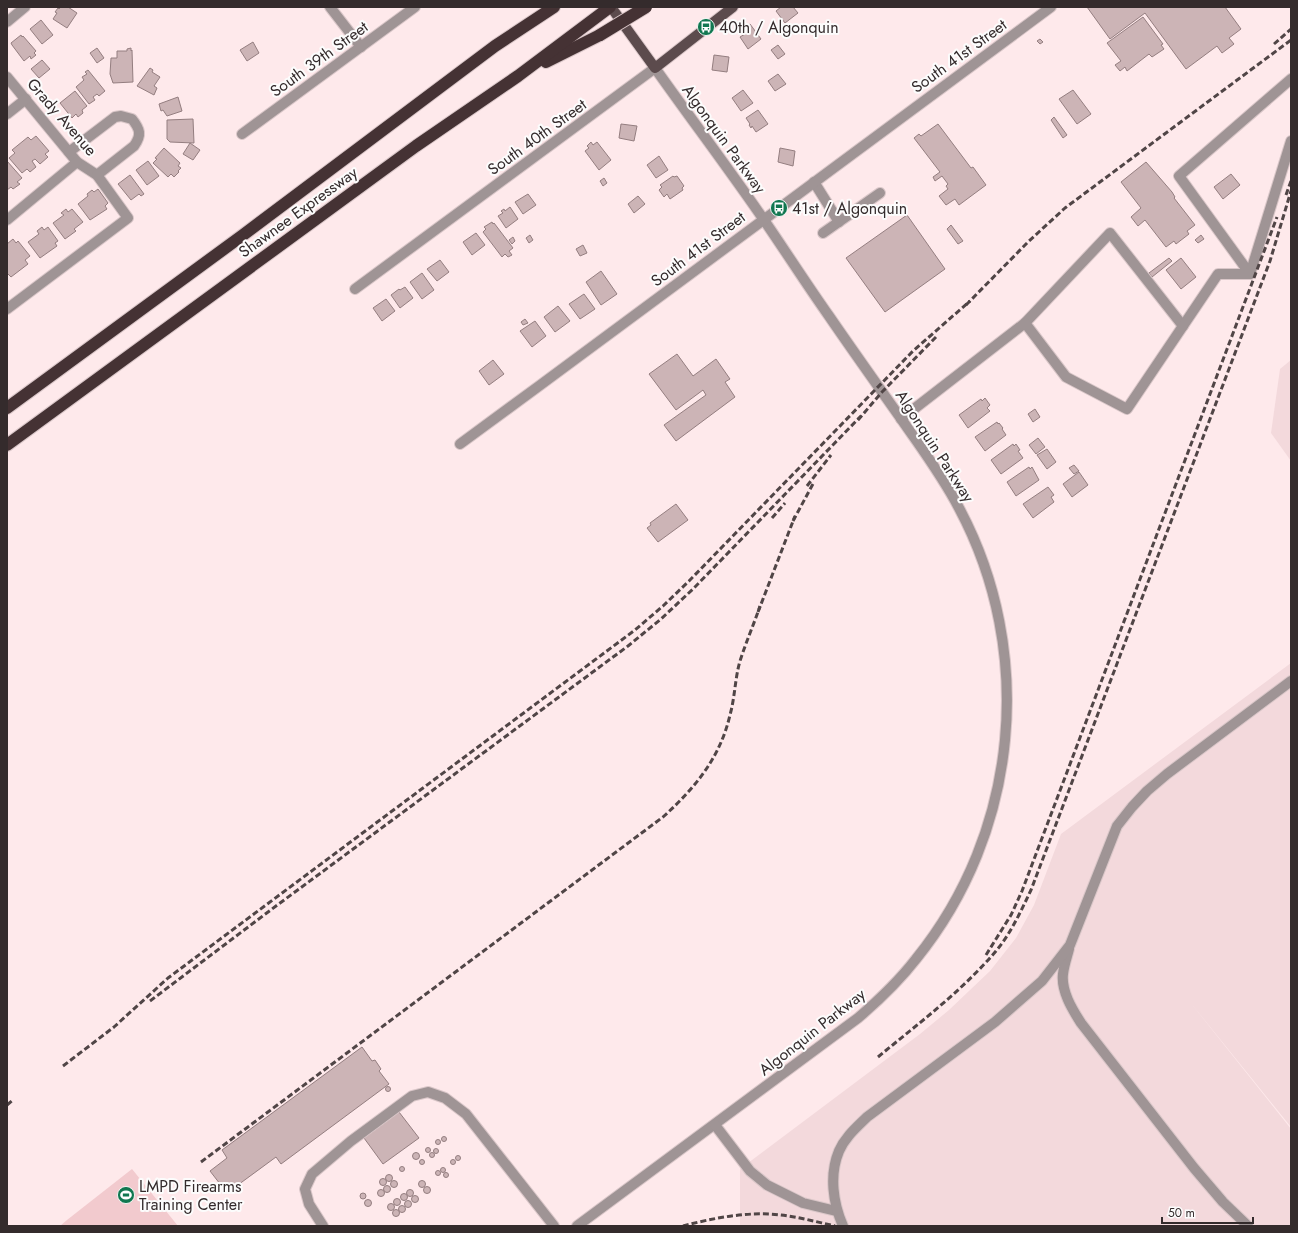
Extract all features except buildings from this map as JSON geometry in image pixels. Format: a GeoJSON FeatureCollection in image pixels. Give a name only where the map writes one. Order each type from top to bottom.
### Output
{"type":"FeatureCollection","features":[{"type":"Feature","properties":{"kind":"highway"},"geometry":{"type":"LineString","coordinates":[[495,46],[540,7]]}},
{"type":"Feature","properties":{"kind":"highway","name":"Shawnee Expressway"},"geometry":{"type":"LineString","coordinates":[[7,408],[495,46],[554,7]]}},
{"type":"Feature","properties":{"kind":"highway","name":"Shawnee Expressway"},"geometry":{"type":"LineString","coordinates":[[7,445],[416,146],[518,76],[611,7]]}},
{"type":"Feature","properties":{"kind":"highway"},"geometry":{"type":"LineString","coordinates":[[518,76],[600,35],[646,7]]}},
{"type":"Feature","properties":{"kind":"main road","name":"Algonquin Parkway"},"geometry":{"type":"LineString","coordinates":[[611,7],[655,68]]}},
{"type":"Feature","properties":{"kind":"main road","name":"South 40th Street"},"geometry":{"type":"LineString","coordinates":[[655,68],[733,7]]}},
{"type":"Feature","properties":{"kind":"street"},"geometry":{"type":"LineString","coordinates":[[7,22],[25,7]]}},
{"type":"Feature","properties":{"kind":"street"},"geometry":{"type":"LineString","coordinates":[[330,7],[361,47]]}},
{"type":"Feature","properties":{"kind":"street","name":"South 39th Street"},"geometry":{"type":"LineString","coordinates":[[242,134],[415,7]]}},
{"type":"Feature","properties":{"kind":"street","name":"South 41st Street"},"geometry":{"type":"LineString","coordinates":[[460,444],[1051,7]]}},
{"type":"Feature","properties":{"kind":"street","name":"Algonquin Parkway"},"geometry":{"type":"LineString","coordinates":[[577,1226],[858,1018],[875,1004],[916,961],[955,901],[974,863],[989,821],[1000,782],[1005,745],[1008,698],[1005,661],[999,621],[989,580],[960,509],[938,472],[763,220],[655,68]]}},
{"type":"Feature","properties":{"kind":"street","name":"South 40th Street"},"geometry":{"type":"LineString","coordinates":[[355,289],[655,68]]}},
{"type":"Feature","properties":{"kind":"street","name":"Grady Avenue"},"geometry":{"type":"LineString","coordinates":[[7,77],[77,162],[97,175]]}},
{"type":"Feature","properties":{"kind":"street"},"geometry":{"type":"LineString","coordinates":[[1250,274],[1179,176],[1291,79]]}},
{"type":"Feature","properties":{"kind":"street"},"geometry":{"type":"LineString","coordinates":[[7,114],[26,99]]}},
{"type":"Feature","properties":{"kind":"street"},"geometry":{"type":"LineString","coordinates":[[7,308],[128,218],[97,175],[134,146],[138,140],[139,130],[132,119],[121,116],[115,117],[69,152]]}},
{"type":"Feature","properties":{"kind":"street"},"geometry":{"type":"LineString","coordinates":[[1250,274],[1291,141]]}},
{"type":"Feature","properties":{"kind":"street"},"geometry":{"type":"LineString","coordinates":[[7,220],[77,162]]}},
{"type":"Feature","properties":{"kind":"street"},"geometry":{"type":"LineString","coordinates":[[814,182],[839,222]]}},
{"type":"Feature","properties":{"kind":"street"},"geometry":{"type":"LineString","coordinates":[[823,233],[880,193]]}},
{"type":"Feature","properties":{"kind":"street"},"geometry":{"type":"LineString","coordinates":[[901,419],[1025,323],[1110,233],[1183,326]]}},
{"type":"Feature","properties":{"kind":"street"},"geometry":{"type":"LineString","coordinates":[[1025,323],[1066,377],[1127,409],[1218,274],[1250,274]]}},
{"type":"Feature","properties":{"kind":"street"},"geometry":{"type":"LineString","coordinates":[[1248,1226],[1223,1202],[1194,1168],[1080,1023],[1072,1009],[1065,990],[1063,975],[1070,945],[1117,826],[1132,806],[1167,774],[1291,681]]}},
{"type":"Feature","properties":{"kind":"street"},"geometry":{"type":"LineString","coordinates":[[843,1226],[836,1211],[834,1193],[835,1165],[840,1149],[852,1132],[867,1117],[989,1027],[1024,997],[1042,981],[1070,945]]}},
{"type":"Feature","properties":{"kind":"street"},"geometry":{"type":"LineString","coordinates":[[324,1226],[309,1204],[306,1189],[312,1174],[351,1140],[412,1096],[428,1092],[445,1098],[466,1114],[554,1226]]}},
{"type":"Feature","properties":{"kind":"street"},"geometry":{"type":"LineString","coordinates":[[714,1125],[750,1171],[767,1185],[804,1203],[836,1211]]}},
{"type":"Feature","properties":{"kind":"shaded area"},"geometry":{"type":"Polygon","coordinates":[[[1291,360],[1291,461],[1271,433],[1280,369],[1291,360]]]}},
{"type":"Feature","properties":{"kind":"shaded area"},"geometry":{"type":"Polygon","coordinates":[[[1291,663],[1291,1127],[1190,1002],[1291,1129],[1291,1226],[740,1226],[740,1169],[920,1034],[949,1010],[990,971],[1016,938],[1034,905],[1061,834],[1291,663]]]}},
{"type":"Feature","properties":{"kind":"shaded area","name":"LMPD Firearms Training Center"},"geometry":{"type":"Polygon","coordinates":[[[132,1169],[178,1226],[60,1226],[67,1220],[132,1169]]]}},
{"type":"Feature","properties":{"kind":"railway"},"geometry":{"type":"LineString","coordinates":[[1274,44],[1291,29]]}},
{"type":"Feature","properties":{"kind":"railway"},"geometry":{"type":"LineString","coordinates":[[966,305],[1029,241],[1065,208],[1291,40]]}},
{"type":"Feature","properties":{"kind":"railway"},"geometry":{"type":"LineString","coordinates":[[1286,195],[1291,181]]}},
{"type":"Feature","properties":{"kind":"railway"},"geometry":{"type":"LineString","coordinates":[[878,1057],[940,1006],[983,966],[1006,937],[1031,890],[1270,261],[1291,191]]}},
{"type":"Feature","properties":{"kind":"railway"},"geometry":{"type":"LineString","coordinates":[[986,955],[1011,915],[1022,891],[1277,217]]}},
{"type":"Feature","properties":{"kind":"railway"},"geometry":{"type":"LineString","coordinates":[[63,1066],[114,1027],[168,978],[635,630],[689,581],[913,351],[970,301]]}},
{"type":"Feature","properties":{"kind":"railway"},"geometry":{"type":"LineString","coordinates":[[858,420],[882,392],[936,337]]}},
{"type":"Feature","properties":{"kind":"railway"},"geometry":{"type":"LineString","coordinates":[[150,1001],[628,646],[661,619],[693,589],[861,416]]}},
{"type":"Feature","properties":{"kind":"railway"},"geometry":{"type":"LineString","coordinates":[[807,486],[831,455]]}},
{"type":"Feature","properties":{"kind":"railway"},"geometry":{"type":"LineString","coordinates":[[793,521],[814,482]]}},
{"type":"Feature","properties":{"kind":"railway"},"geometry":{"type":"LineString","coordinates":[[772,518],[785,503]]}},
{"type":"Feature","properties":{"kind":"railway"},"geometry":{"type":"LineString","coordinates":[[758,612],[795,516]]}},
{"type":"Feature","properties":{"kind":"railway"},"geometry":{"type":"LineString","coordinates":[[201,1162],[663,817],[675,806],[705,771],[713,759],[726,731],[732,708],[740,661],[760,606]]}},
{"type":"Feature","properties":{"kind":"railway"},"geometry":{"type":"LineString","coordinates":[[7,1105],[13,1100]]}},
{"type":"Feature","properties":{"kind":"railway"},"geometry":{"type":"LineString","coordinates":[[683,1226],[706,1220],[756,1214],[788,1216],[835,1226]]}},
{"type":"Feature","properties":{"kind":"place","name":"40th / Algonquin"},"geometry":{"type":"Point","coordinates":[706,27]}},
{"type":"Feature","properties":{"kind":"place","name":"41st / Algonquin"},"geometry":{"type":"Point","coordinates":[779,208]}},
{"type":"Feature","properties":{"kind":"place","name":"LMPD Firearms Training Center"},"geometry":{"type":"Point","coordinates":[126,1195]}}]}
